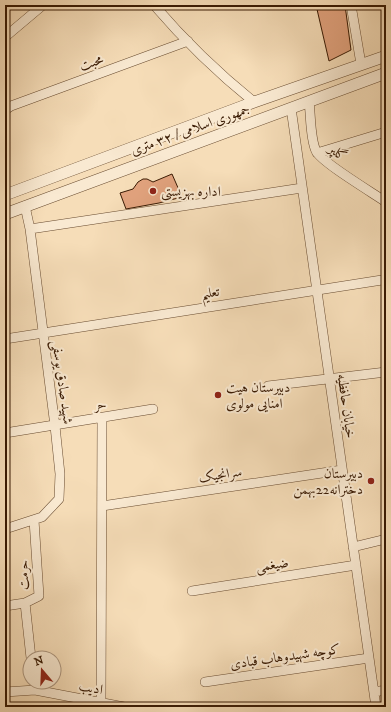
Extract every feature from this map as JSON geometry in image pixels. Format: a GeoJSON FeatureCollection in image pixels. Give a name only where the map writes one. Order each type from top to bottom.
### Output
{"type":"FeatureCollection","features":[{"type":"Feature","properties":{"kind":"street"},"geometry":{"type":"LineString","coordinates":[[5,37],[43,5]]}},
{"type":"Feature","properties":{"kind":"street"},"geometry":{"type":"LineString","coordinates":[[154,5],[177,32],[254,102]]}},
{"type":"Feature","properties":{"kind":"street"},"geometry":{"type":"LineString","coordinates":[[351,5],[361,64]]}},
{"type":"Feature","properties":{"kind":"street","name":"محبت"},"geometry":{"type":"LineString","coordinates":[[5,110],[11,106],[188,41]]}},
{"type":"Feature","properties":{"kind":"street","name":"جمهوری اسلامی / ۳۲ متری"},"geometry":{"type":"LineString","coordinates":[[5,195],[254,102],[386,56]]}},
{"type":"Feature","properties":{"kind":"street","name":"جمهوری اسلامی / ۳۲ متری"},"geometry":{"type":"LineString","coordinates":[[5,214],[386,73]]}},
{"type":"Feature","properties":{"kind":"street","name":"گلپر"},"geometry":{"type":"LineString","coordinates":[[309,102],[314,146],[317,153],[327,162],[386,202]]}},
{"type":"Feature","properties":{"kind":"street","name":"خیابان حافظیه"},"geometry":{"type":"LineString","coordinates":[[291,108],[376,707]]}},
{"type":"Feature","properties":{"kind":"street"},"geometry":{"type":"LineString","coordinates":[[317,153],[386,132]]}},
{"type":"Feature","properties":{"kind":"street"},"geometry":{"type":"LineString","coordinates":[[30,229],[302,188]]}},
{"type":"Feature","properties":{"kind":"street"},"geometry":{"type":"LineString","coordinates":[[376,195],[386,192]]}},
{"type":"Feature","properties":{"kind":"street","name":"شهید صادق یوسفی"},"geometry":{"type":"LineString","coordinates":[[5,529],[42,517],[59,499],[60,474],[55,426],[30,229],[25,206]]}},
{"type":"Feature","properties":{"kind":"street","name":"تعلیم"},"geometry":{"type":"LineString","coordinates":[[5,338],[382,280]]}},
{"type":"Feature","properties":{"kind":"street"},"geometry":{"type":"LineString","coordinates":[[268,386],[386,372]]}},
{"type":"Feature","properties":{"kind":"street","name":"حر"},"geometry":{"type":"LineString","coordinates":[[5,433],[153,409]]}},
{"type":"Feature","properties":{"kind":"street"},"geometry":{"type":"LineString","coordinates":[[101,703],[102,418]]}},
{"type":"Feature","properties":{"kind":"street","name":"سرانجیک"},"geometry":{"type":"LineString","coordinates":[[102,506],[342,470]]}},
{"type":"Feature","properties":{"kind":"street","name":"حرمت"},"geometry":{"type":"LineString","coordinates":[[5,606],[25,604],[39,596],[34,520]]}},
{"type":"Feature","properties":{"kind":"street"},"geometry":{"type":"LineString","coordinates":[[353,547],[386,539]]}},
{"type":"Feature","properties":{"kind":"street","name":"ضیغمی"},"geometry":{"type":"LineString","coordinates":[[192,591],[356,565]]}},
{"type":"Feature","properties":{"kind":"street"},"geometry":{"type":"LineString","coordinates":[[25,604],[30,650]]}},
{"type":"Feature","properties":{"kind":"street","name":"کوچه شهیدوهاب قبادی"},"geometry":{"type":"LineString","coordinates":[[205,682],[369,658]]}},
{"type":"Feature","properties":{"kind":"street","name":"ادیب"},"geometry":{"type":"LineString","coordinates":[[5,692],[22,688]]}},
{"type":"Feature","properties":{"kind":"street","name":"ادیب"},"geometry":{"type":"LineString","coordinates":[[46,690],[90,704],[101,703],[124,707]]}},
{"type":"Feature","properties":{"kind":"street"},"geometry":{"type":"LineString","coordinates":[[374,692],[386,690]]}},
{"type":"Feature","properties":{"kind":"building"},"geometry":{"type":"Polygon","coordinates":[[[316,5],[345,5],[351,50],[329,61],[316,5]]]}},
{"type":"Feature","properties":{"kind":"building","name":"اداره بهزیستی"},"geometry":{"type":"Polygon","coordinates":[[[172,174],[182,197],[126,209],[120,193],[133,189],[138,182],[143,179],[153,182],[172,174]]]}},
{"type":"Feature","properties":{"kind":"place","name":"اداره بهزیستی"},"geometry":{"type":"Point","coordinates":[153,191]}},
{"type":"Feature","properties":{"kind":"place","name":"دبیرستان هیت امنایی مولوی"},"geometry":{"type":"Point","coordinates":[218,395]}},
{"type":"Feature","properties":{"kind":"place","name":"دبیرستان دخترانه22بهمن"},"geometry":{"type":"Point","coordinates":[371,481]}}]}
